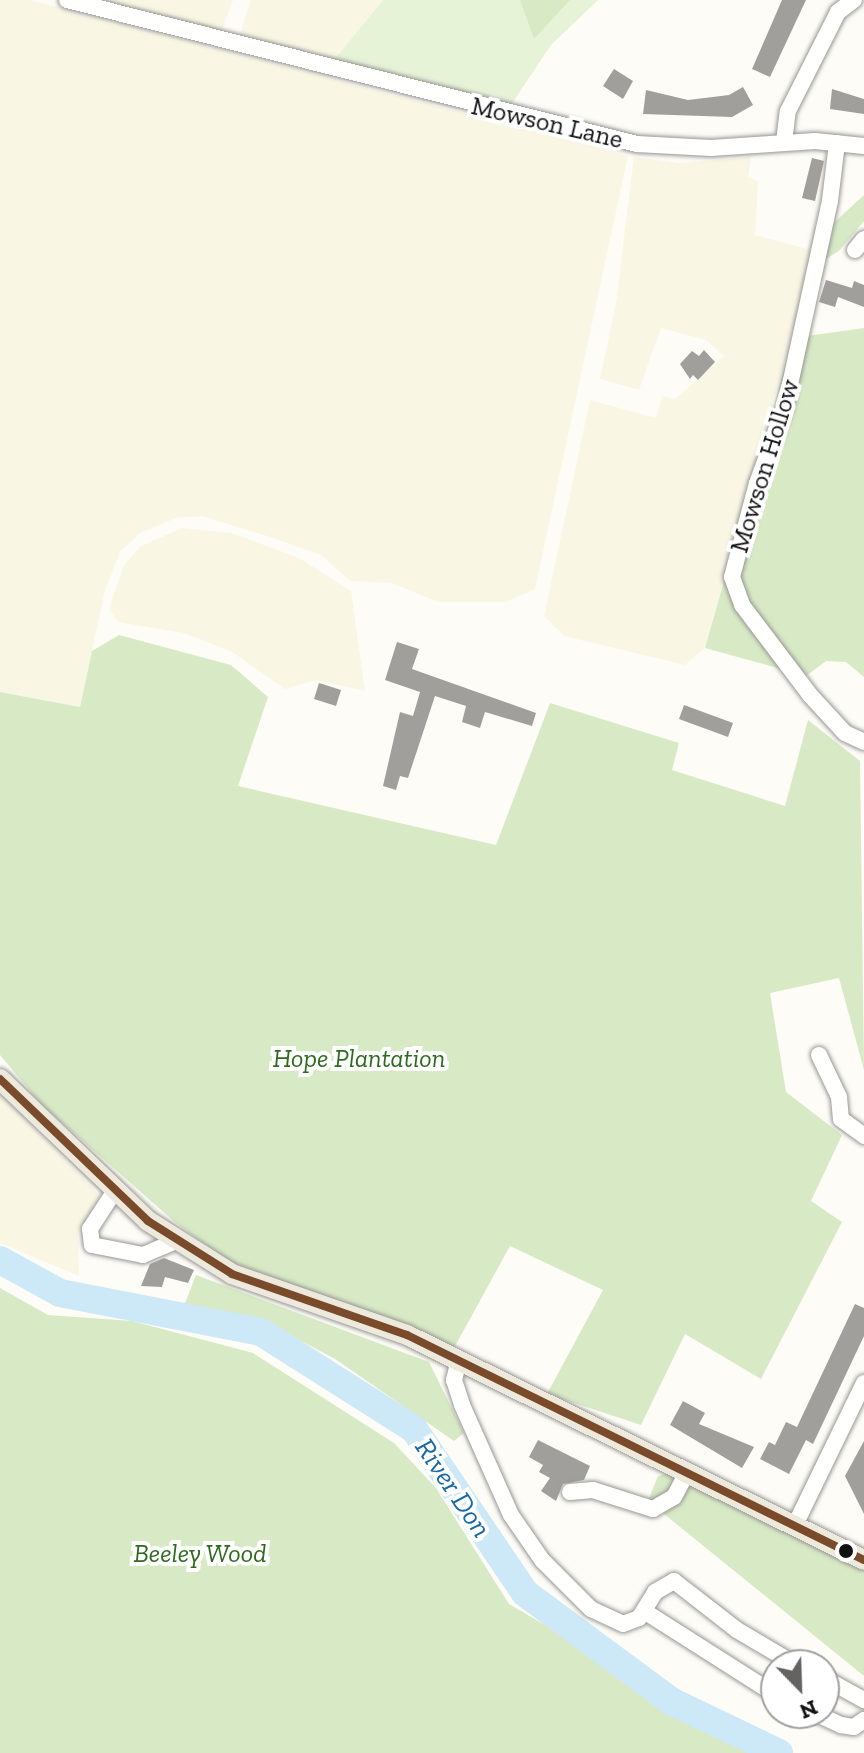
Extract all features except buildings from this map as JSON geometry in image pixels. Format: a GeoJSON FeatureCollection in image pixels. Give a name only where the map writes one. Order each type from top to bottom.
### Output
{"type":"FeatureCollection","features":[{"type":"Feature","properties":{"kind":"main road"},"geometry":{"type":"LineString","coordinates":[[0,1079],[114,1192],[176,1241],[202,1257],[267,1290],[407,1335],[864,1560]]}},
{"type":"Feature","properties":{"kind":"street","name":"Mowson Lane"},"geometry":{"type":"LineString","coordinates":[[67,0],[637,144],[711,148],[784,142],[864,146]]}},
{"type":"Feature","properties":{"kind":"street"},"geometry":{"type":"LineString","coordinates":[[784,142],[784,122],[795,96],[838,12],[854,0]]}},
{"type":"Feature","properties":{"kind":"street","name":"Mowson Hollow"},"geometry":{"type":"LineString","coordinates":[[837,143],[830,201],[785,407],[757,483],[732,577],[742,605],[810,695],[845,733],[864,742]]}},
{"type":"Feature","properties":{"kind":"street"},"geometry":{"type":"LineString","coordinates":[[819,1055],[839,1097],[841,1119],[864,1136]]}},
{"type":"Feature","properties":{"kind":"street"},"geometry":{"type":"LineString","coordinates":[[114,1192],[90,1229],[92,1245],[143,1255],[176,1241]]}},
{"type":"Feature","properties":{"kind":"street"},"geometry":{"type":"LineString","coordinates":[[459,1360],[454,1380],[462,1405],[524,1537],[591,1609],[612,1622],[639,1618],[665,1584],[684,1585],[737,1630],[769,1649]]}},
{"type":"Feature","properties":{"kind":"street"},"geometry":{"type":"LineString","coordinates":[[794,1527],[864,1383]]}},
{"type":"Feature","properties":{"kind":"street"},"geometry":{"type":"LineString","coordinates":[[570,1492],[593,1490],[653,1509],[674,1497],[687,1473]]}},
{"type":"Feature","properties":{"kind":"street"},"geometry":{"type":"LineString","coordinates":[[644,1611],[760,1685]]}},
{"type":"Feature","properties":{"kind":"street"},"geometry":{"type":"LineString","coordinates":[[840,1687],[864,1700]]}},
{"type":"Feature","properties":{"kind":"street"},"geometry":{"type":"LineString","coordinates":[[840,1725],[854,1727],[864,1720]]}},
{"type":"Feature","properties":{"kind":"shaded area"},"geometry":{"type":"Polygon","coordinates":[[[0,0],[30,0],[628,156],[535,589],[505,602],[438,602],[392,583],[350,581],[321,555],[273,538],[202,516],[176,518],[140,533],[120,552],[105,590],[80,707],[0,692],[0,0]]]}},
{"type":"Feature","properties":{"kind":"shaded area"},"geometry":{"type":"Polygon","coordinates":[[[104,0],[233,0],[222,31],[104,0]]]}},
{"type":"Feature","properties":{"kind":"shaded area"},"geometry":{"type":"Polygon","coordinates":[[[251,0],[383,0],[333,61],[240,34],[251,0]]]}},
{"type":"Feature","properties":{"kind":"shaded area"},"geometry":{"type":"Polygon","coordinates":[[[634,157],[679,163],[751,157],[748,177],[758,181],[755,235],[815,251],[705,648],[685,665],[564,636],[544,616],[590,400],[656,418],[662,396],[675,399],[724,356],[706,340],[661,328],[639,390],[600,379],[616,304],[634,157]]]}},
{"type":"Feature","properties":{"kind":"shaded area"},"geometry":{"type":"Polygon","coordinates":[[[182,528],[232,533],[299,558],[351,591],[365,691],[316,680],[285,689],[232,652],[184,633],[118,622],[109,608],[124,565],[141,546],[182,528]]]}},
{"type":"Feature","properties":{"kind":"shaded area"},"geometry":{"type":"Polygon","coordinates":[[[0,1093],[100,1196],[78,1235],[79,1276],[0,1243],[0,1093]]]}},
{"type":"Feature","properties":{"kind":"green space"},"geometry":{"type":"Polygon","coordinates":[[[383,0],[598,0],[551,45],[511,105],[333,61],[383,0]]]}},
{"type":"Feature","properties":{"kind":"green space"},"geometry":{"type":"Polygon","coordinates":[[[520,0],[570,0],[534,39],[520,0]]]}},
{"type":"Feature","properties":{"kind":"green space"},"geometry":{"type":"Polygon","coordinates":[[[864,195],[864,221],[839,251],[822,261],[827,229],[864,195]]]}},
{"type":"Feature","properties":{"kind":"green space"},"geometry":{"type":"Polygon","coordinates":[[[864,328],[864,677],[846,662],[826,661],[806,676],[705,648],[793,338],[864,328]]]}},
{"type":"Feature","properties":{"kind":"green space","name":"Hope Plantation"},"geometry":{"type":"Polygon","coordinates":[[[119,635],[231,665],[268,697],[238,786],[496,845],[550,703],[679,743],[672,770],[785,806],[808,720],[860,761],[864,1070],[839,978],[770,993],[786,1092],[842,1135],[811,1201],[842,1222],[761,1379],[685,1334],[641,1425],[547,1394],[603,1290],[510,1246],[454,1348],[248,1275],[176,1223],[42,1105],[0,1055],[0,692],[80,707],[92,651],[119,635]]]}},
{"type":"Feature","properties":{"kind":"green space"},"geometry":{"type":"Polygon","coordinates":[[[196,1275],[429,1362],[464,1433],[454,1441],[335,1359],[267,1323],[184,1306],[196,1275]]]}},
{"type":"Feature","properties":{"kind":"green space","name":"Beeley Wood"},"geometry":{"type":"Polygon","coordinates":[[[0,1288],[48,1315],[132,1321],[253,1353],[394,1443],[436,1488],[509,1604],[765,1753],[0,1753],[0,1288]]]}},
{"type":"Feature","properties":{"kind":"green space"},"geometry":{"type":"Polygon","coordinates":[[[676,1471],[864,1562],[864,1676],[840,1657],[840,1649],[831,1649],[648,1501],[658,1476],[676,1471]]]}},
{"type":"Feature","properties":{"kind":"waterway","name":"River Don"},"geometry":{"type":"LineString","coordinates":[[0,1260],[60,1293],[261,1332],[414,1429],[525,1593],[671,1701],[779,1753]]}},
{"type":"Feature","properties":{"kind":"transit line"},"geometry":{"type":"LineString","coordinates":[[0,1079],[148,1221],[232,1274],[407,1335],[864,1560]]}}]}
